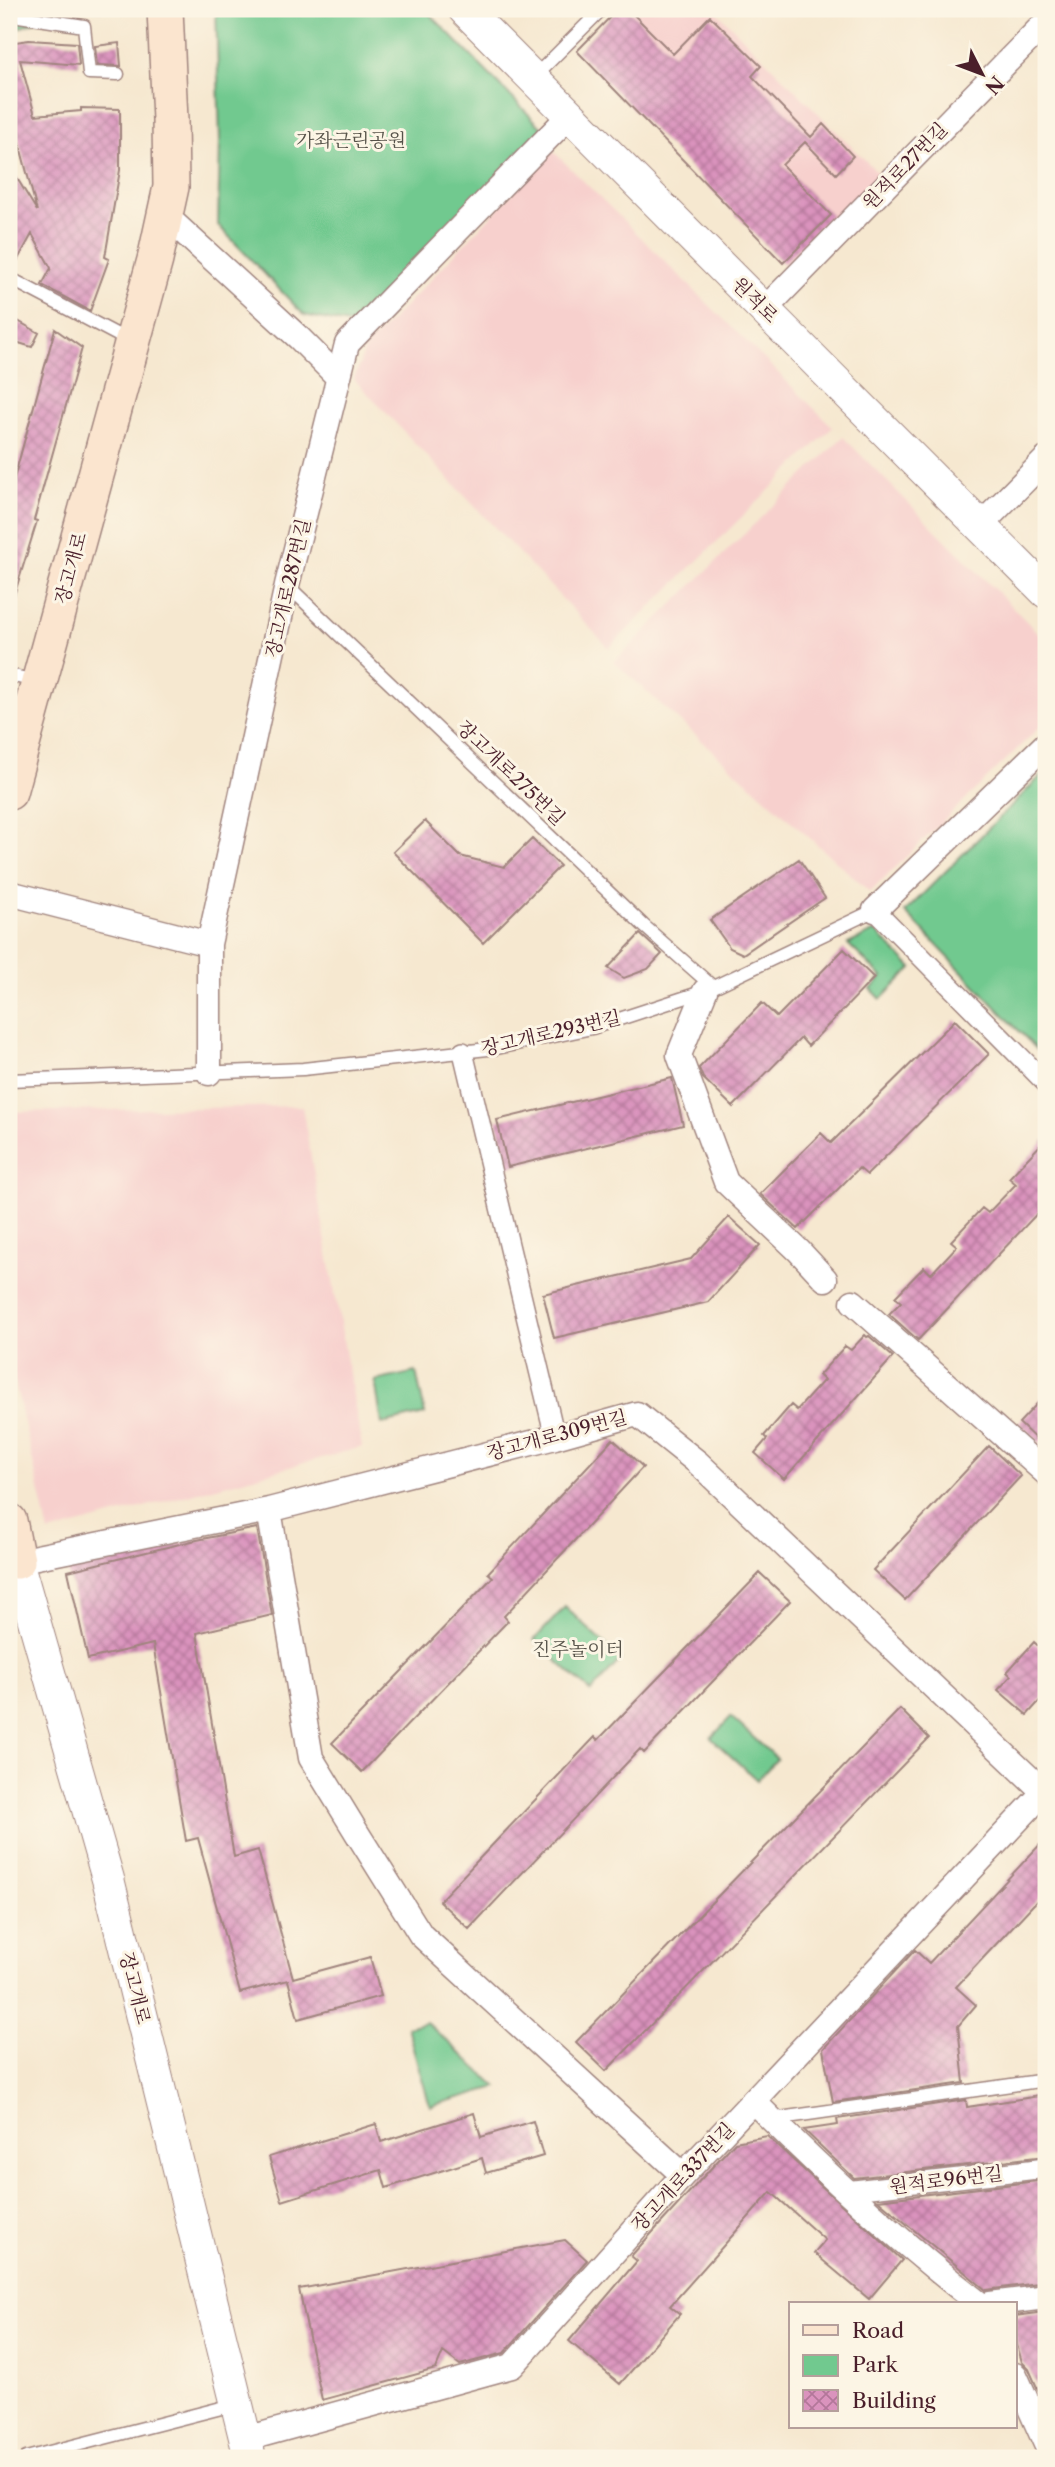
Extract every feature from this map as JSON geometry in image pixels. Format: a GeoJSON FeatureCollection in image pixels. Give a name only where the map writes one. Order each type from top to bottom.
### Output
{"type":"FeatureCollection","features":[{"type":"Feature","properties":{"kind":"main road","name":"장고개로"},"geometry":{"type":"LineString","coordinates":[[9,792],[24,678],[132,343],[165,215],[171,174],[165,9]]}},
{"type":"Feature","properties":{"kind":"main road","name":"장고개로"},"geometry":{"type":"LineString","coordinates":[[9,1521],[13,1562]]}},
{"type":"Feature","properties":{"kind":"street","name":"원적로"},"geometry":{"type":"LineString","coordinates":[[464,9],[1046,592]]}},
{"type":"Feature","properties":{"kind":"street","name":"원적로27번길"},"geometry":{"type":"LineString","coordinates":[[764,310],[1046,22]]}},
{"type":"Feature","properties":{"kind":"street","name":"장고개로287번길"},"geometry":{"type":"LineString","coordinates":[[209,1073],[209,944],[287,585],[347,344],[570,115]]}},
{"type":"Feature","properties":{"kind":"street"},"geometry":{"type":"LineString","coordinates":[[165,215],[338,377]]}},
{"type":"Feature","properties":{"kind":"street"},"geometry":{"type":"LineString","coordinates":[[980,526],[1046,459]]}},
{"type":"Feature","properties":{"kind":"street","name":"장고개로293번길"},"geometry":{"type":"LineString","coordinates":[[875,910],[1046,744]]}},
{"type":"Feature","properties":{"kind":"street"},"geometry":{"type":"LineString","coordinates":[[9,893],[209,944]]}},
{"type":"Feature","properties":{"kind":"street"},"geometry":{"type":"LineString","coordinates":[[875,910],[1046,1083]]}},
{"type":"Feature","properties":{"kind":"street"},"geometry":{"type":"LineString","coordinates":[[708,988],[679,1055],[726,1182],[825,1279]]}},
{"type":"Feature","properties":{"kind":"street"},"geometry":{"type":"LineString","coordinates":[[463,1052],[555,1437]]}},
{"type":"Feature","properties":{"kind":"street"},"geometry":{"type":"LineString","coordinates":[[853,1302],[1046,1473]]}},
{"type":"Feature","properties":{"kind":"street","name":"장고개로309번길"},"geometry":{"type":"LineString","coordinates":[[13,1562],[269,1510],[637,1414],[696,1462],[1045,1791]]}},
{"type":"Feature","properties":{"kind":"street"},"geometry":{"type":"LineString","coordinates":[[269,1510],[311,1758],[364,1844],[421,1935],[683,2175]]}},
{"type":"Feature","properties":{"kind":"street","name":"장고개로"},"geometry":{"type":"LineString","coordinates":[[13,1562],[108,1879],[248,2449]]}},
{"type":"Feature","properties":{"kind":"street","name":"장고개로337번길"},"geometry":{"type":"LineString","coordinates":[[248,2449],[512,2366],[683,2175],[1045,1791]]}},
{"type":"Feature","properties":{"kind":"street"},"geometry":{"type":"LineString","coordinates":[[753,2101],[845,2191],[977,2302]]}},
{"type":"Feature","properties":{"kind":"street","name":"원적로96번길"},"geometry":{"type":"LineString","coordinates":[[845,2191],[1046,2168]]}},
{"type":"Feature","properties":{"kind":"street"},"geometry":{"type":"LineString","coordinates":[[1006,2302],[1046,2297]]}},
{"type":"Feature","properties":{"kind":"street"},"geometry":{"type":"LineString","coordinates":[[1016,2377],[1046,2444]]}},
{"type":"Feature","properties":{"kind":"lane"},"geometry":{"type":"LineString","coordinates":[[533,78],[602,9]]}},
{"type":"Feature","properties":{"kind":"lane"},"geometry":{"type":"LineString","coordinates":[[19,16],[85,26],[89,73],[118,74]]}},
{"type":"Feature","properties":{"kind":"lane"},"geometry":{"type":"LineString","coordinates":[[9,278],[132,343]]}},
{"type":"Feature","properties":{"kind":"lane","name":"장고개로275번길"},"geometry":{"type":"LineString","coordinates":[[287,585],[708,988]]}},
{"type":"Feature","properties":{"kind":"lane","name":"장고개로293번길"},"geometry":{"type":"LineString","coordinates":[[9,1080],[303,1069],[497,1048],[592,1028],[708,988],[875,910]]}},
{"type":"Feature","properties":{"kind":"lane"},"geometry":{"type":"LineString","coordinates":[[772,2119],[1046,2080]]}},
{"type":"Feature","properties":{"kind":"lane"},"geometry":{"type":"LineString","coordinates":[[26,2458],[237,2404]]}},
{"type":"Feature","properties":{"kind":"shaded area"},"geometry":{"type":"Polygon","coordinates":[[[618,9],[714,9],[882,177],[790,269],[577,51],[618,9]]]}},
{"type":"Feature","properties":{"kind":"shaded area"},"geometry":{"type":"Polygon","coordinates":[[[553,151],[833,427],[609,648],[354,379],[366,347],[553,151]]]}},
{"type":"Feature","properties":{"kind":"shaded area"},"geometry":{"type":"Polygon","coordinates":[[[843,437],[1046,641],[1046,721],[870,892],[614,662],[843,437]]]}},
{"type":"Feature","properties":{"kind":"shaded area"},"geometry":{"type":"Polygon","coordinates":[[[302,1106],[362,1447],[49,1533],[9,1356],[9,1112],[302,1106]]]}},
{"type":"Feature","properties":{"kind":"green space"},"geometry":{"type":"Polygon","coordinates":[[[9,9],[67,9],[9,32],[9,9]]]}},
{"type":"Feature","properties":{"kind":"green space","name":"가좌근린공원"},"geometry":{"type":"Polygon","coordinates":[[[216,9],[425,9],[544,130],[353,325],[304,315],[218,225],[220,141],[216,9]]]}},
{"type":"Feature","properties":{"kind":"green space"},"geometry":{"type":"Polygon","coordinates":[[[1046,771],[1046,1059],[905,912],[1046,771]]]}},
{"type":"Feature","properties":{"kind":"green space"},"geometry":{"type":"Polygon","coordinates":[[[875,931],[912,968],[881,999],[871,989],[882,977],[848,944],[875,931]]]}},
{"type":"Feature","properties":{"kind":"green space"},"geometry":{"type":"Polygon","coordinates":[[[416,1372],[425,1414],[382,1424],[375,1381],[416,1372]]]}},
{"type":"Feature","properties":{"kind":"green space","name":"진주놀이터"},"geometry":{"type":"Polygon","coordinates":[[[565,1607],[621,1659],[591,1692],[534,1640],[565,1607]]]}},
{"type":"Feature","properties":{"kind":"green space"},"geometry":{"type":"Polygon","coordinates":[[[731,1717],[777,1759],[757,1780],[711,1738],[731,1717]]]}},
{"type":"Feature","properties":{"kind":"green space"},"geometry":{"type":"Polygon","coordinates":[[[426,2022],[497,2087],[430,2106],[407,2027],[426,2022]]]}},
{"type":"Feature","properties":{"kind":"building"},"geometry":{"type":"Polygon","coordinates":[[[618,9],[628,9],[673,54],[710,16],[761,66],[752,76],[811,137],[823,124],[853,156],[836,174],[805,142],[782,165],[831,215],[783,263],[577,51],[618,9]]]}},
{"type":"Feature","properties":{"kind":"building"},"geometry":{"type":"Polygon","coordinates":[[[14,37],[16,42],[29,40],[77,43],[79,65],[20,60],[35,115],[81,111],[81,108],[120,109],[120,170],[105,257],[109,259],[90,311],[42,285],[51,268],[32,234],[12,270],[9,269],[9,165],[37,211],[9,104],[9,38],[14,37]]]}},
{"type":"Feature","properties":{"kind":"building"},"geometry":{"type":"Polygon","coordinates":[[[119,43],[121,66],[97,65],[95,46],[119,43]]]}},
{"type":"Feature","properties":{"kind":"building"},"geometry":{"type":"Polygon","coordinates":[[[9,316],[39,333],[32,347],[9,340],[9,316]]]}},
{"type":"Feature","properties":{"kind":"building"},"geometry":{"type":"Polygon","coordinates":[[[55,329],[82,348],[34,520],[37,521],[13,599],[9,598],[9,497],[55,329]]]}},
{"type":"Feature","properties":{"kind":"building"},"geometry":{"type":"Polygon","coordinates":[[[425,821],[460,856],[504,867],[532,839],[560,866],[483,943],[393,852],[425,821]]]}},
{"type":"Feature","properties":{"kind":"building"},"geometry":{"type":"Polygon","coordinates":[[[799,859],[825,898],[743,954],[730,948],[710,920],[799,859]]]}},
{"type":"Feature","properties":{"kind":"building"},"geometry":{"type":"Polygon","coordinates":[[[640,934],[662,954],[648,969],[624,978],[608,968],[640,934]]]}},
{"type":"Feature","properties":{"kind":"building"},"geometry":{"type":"Polygon","coordinates":[[[844,949],[874,978],[808,1046],[801,1038],[733,1107],[703,1078],[699,1068],[762,1003],[777,1017],[844,949]]]}},
{"type":"Feature","properties":{"kind":"building"},"geometry":{"type":"Polygon","coordinates":[[[955,1020],[989,1054],[867,1175],[859,1168],[798,1229],[760,1194],[821,1133],[831,1143],[955,1020]]]}},
{"type":"Feature","properties":{"kind":"building"},"geometry":{"type":"Polygon","coordinates":[[[672,1078],[683,1125],[508,1167],[497,1120],[672,1078]]]}},
{"type":"Feature","properties":{"kind":"building"},"geometry":{"type":"Polygon","coordinates":[[[1046,1139],[1046,1204],[918,1340],[889,1314],[901,1302],[895,1297],[924,1267],[931,1274],[957,1246],[951,1241],[982,1208],[988,1213],[1016,1184],[1009,1178],[1046,1139]]]}},
{"type":"Feature","properties":{"kind":"building"},"geometry":{"type":"Polygon","coordinates":[[[729,1217],[760,1245],[708,1302],[554,1338],[543,1294],[691,1259],[729,1217]]]}},
{"type":"Feature","properties":{"kind":"building"},"geometry":{"type":"Polygon","coordinates":[[[865,1335],[893,1357],[784,1479],[755,1453],[767,1439],[764,1436],[791,1405],[797,1410],[824,1380],[819,1375],[845,1346],[851,1350],[865,1335]]]}},
{"type":"Feature","properties":{"kind":"building"},"geometry":{"type":"Polygon","coordinates":[[[1046,1394],[1046,1449],[1019,1423],[1046,1394]]]}},
{"type":"Feature","properties":{"kind":"building"},"geometry":{"type":"Polygon","coordinates":[[[613,1439],[643,1467],[504,1616],[508,1621],[362,1772],[332,1743],[493,1577],[488,1573],[613,1439]]]}},
{"type":"Feature","properties":{"kind":"building"},"geometry":{"type":"Polygon","coordinates":[[[989,1446],[1021,1476],[905,1600],[873,1570],[989,1446]]]}},
{"type":"Feature","properties":{"kind":"building"},"geometry":{"type":"Polygon","coordinates":[[[257,1528],[272,1615],[197,1633],[234,1857],[258,1850],[293,1978],[370,1957],[381,1996],[298,2019],[288,1980],[240,1993],[198,1838],[186,1841],[153,1644],[88,1659],[68,1571],[257,1528]]]}},
{"type":"Feature","properties":{"kind":"building"},"geometry":{"type":"Polygon","coordinates":[[[760,1573],[790,1601],[644,1753],[640,1749],[469,1929],[439,1901],[595,1737],[598,1740],[760,1573]]]}},
{"type":"Feature","properties":{"kind":"building"},"geometry":{"type":"Polygon","coordinates":[[[1034,1642],[1046,1653],[1046,1694],[1027,1715],[998,1690],[1011,1676],[1007,1672],[1034,1642]]]}},
{"type":"Feature","properties":{"kind":"building"},"geometry":{"type":"Polygon","coordinates":[[[900,1709],[929,1738],[606,2071],[576,2042],[900,1709]]]}},
{"type":"Feature","properties":{"kind":"building"},"geometry":{"type":"Polygon","coordinates":[[[1046,1838],[1046,1891],[956,1987],[976,2005],[958,2026],[964,2083],[833,2102],[823,2049],[915,1950],[929,1963],[1046,1838]]]}},
{"type":"Feature","properties":{"kind":"building"},"geometry":{"type":"Polygon","coordinates":[[[1046,2095],[1046,2156],[854,2178],[804,2130],[838,2125],[837,2119],[966,2100],[967,2107],[1046,2095]]]}},
{"type":"Feature","properties":{"kind":"building"},"geometry":{"type":"Polygon","coordinates":[[[474,2113],[481,2137],[533,2121],[543,2156],[486,2173],[482,2158],[386,2188],[381,2170],[282,2201],[269,2157],[376,2124],[381,2142],[474,2113]]]}},
{"type":"Feature","properties":{"kind":"building"},"geometry":{"type":"Polygon","coordinates":[[[767,2136],[902,2260],[869,2299],[814,2253],[825,2240],[771,2192],[670,2306],[680,2314],[620,2384],[569,2341],[637,2261],[631,2256],[735,2142],[767,2136]]]}},
{"type":"Feature","properties":{"kind":"building"},"geometry":{"type":"Polygon","coordinates":[[[1046,2180],[1046,2282],[986,2290],[878,2200],[1046,2180]]]}},
{"type":"Feature","properties":{"kind":"building"},"geometry":{"type":"Polygon","coordinates":[[[565,2240],[587,2260],[504,2353],[460,2365],[443,2352],[436,2369],[322,2400],[299,2289],[565,2240]]]}},
{"type":"Feature","properties":{"kind":"building"},"geometry":{"type":"Polygon","coordinates":[[[1046,2312],[1046,2408],[1029,2369],[1022,2362],[1016,2341],[1016,2316],[1046,2312]]]}}]}
